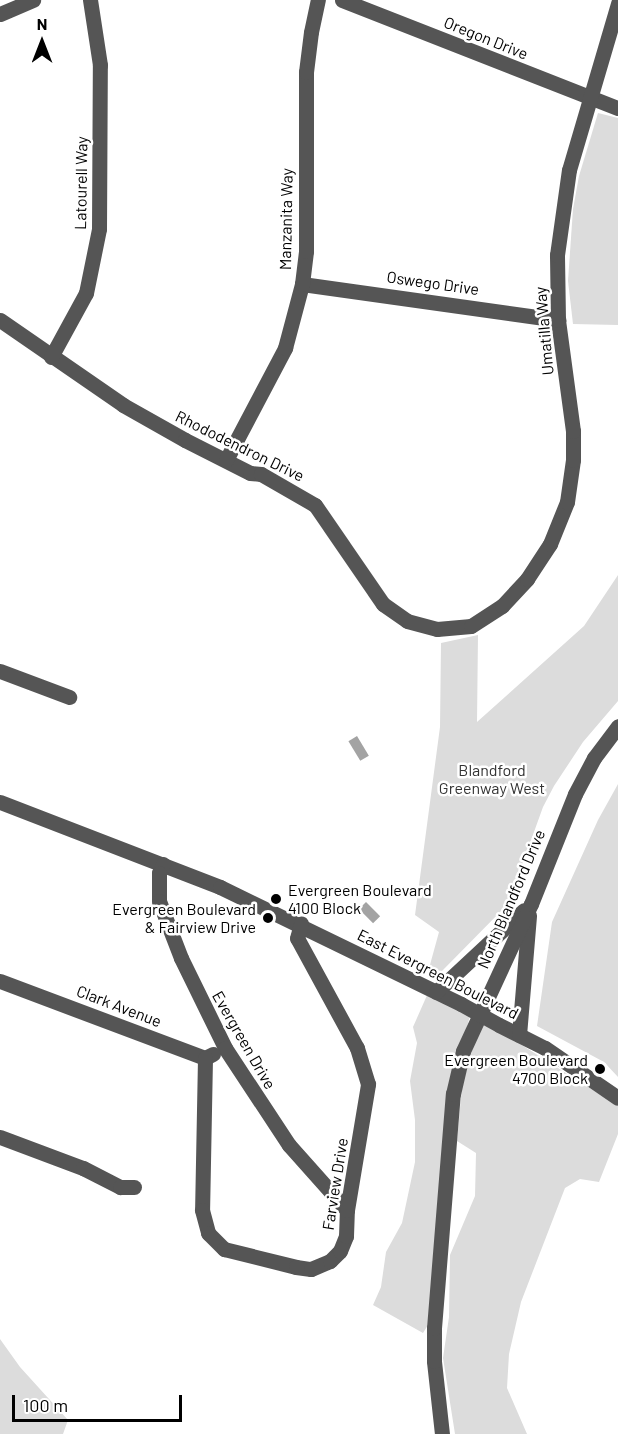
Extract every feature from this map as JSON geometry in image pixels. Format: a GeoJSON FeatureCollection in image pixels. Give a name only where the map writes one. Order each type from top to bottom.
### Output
{"type":"FeatureCollection","features":[{"type":"Feature","properties":{"kind":"street"},"geometry":{"type":"LineString","coordinates":[[0,14],[33,0]]}},
{"type":"Feature","properties":{"kind":"street","name":"Latourell Way"},"geometry":{"type":"LineString","coordinates":[[51,357],[86,293],[99,229],[100,65],[90,0]]}},
{"type":"Feature","properties":{"kind":"street","name":"Manzanita Way"},"geometry":{"type":"LineString","coordinates":[[226,460],[285,348],[302,284],[306,251],[306,72],[318,0]]}},
{"type":"Feature","properties":{"kind":"street","name":"Oregon Drive"},"geometry":{"type":"LineString","coordinates":[[342,0],[618,108]]}},
{"type":"Feature","properties":{"kind":"street","name":"Umatilla Way"},"geometry":{"type":"LineString","coordinates":[[471,626],[502,606],[527,579],[550,544],[567,502],[573,460],[573,431],[558,320],[557,255],[569,170],[588,98],[613,25],[618,3]]}},
{"type":"Feature","properties":{"kind":"street","name":"Oswego Drive"},"geometry":{"type":"LineString","coordinates":[[302,284],[558,320]]}},
{"type":"Feature","properties":{"kind":"street","name":"Rhododendron Drive"},"geometry":{"type":"LineString","coordinates":[[0,320],[123,405],[185,440],[250,472],[261,474],[315,504],[331,524],[383,604],[407,621],[438,629],[471,626]]}},
{"type":"Feature","properties":{"kind":"street"},"geometry":{"type":"LineString","coordinates":[[0,671],[69,697]]}},
{"type":"Feature","properties":{"kind":"street","name":"North Blandford Drive"},"geometry":{"type":"LineString","coordinates":[[442,1434],[434,1361],[441,1237],[453,1094],[464,1051],[531,903],[575,794],[594,758],[618,726]]}},
{"type":"Feature","properties":{"kind":"street","name":"East Evergreen Boulevard"},"geometry":{"type":"LineString","coordinates":[[0,802],[220,887],[301,924],[545,1048],[618,1098]]}},
{"type":"Feature","properties":{"kind":"street","name":"Evergreen Drive"},"geometry":{"type":"LineString","coordinates":[[163,864],[158,880],[159,901],[181,958],[225,1048],[289,1145],[347,1210]]}},
{"type":"Feature","properties":{"kind":"street"},"geometry":{"type":"LineString","coordinates":[[436,992],[531,903]]}},
{"type":"Feature","properties":{"kind":"street"},"geometry":{"type":"LineString","coordinates":[[519,1035],[531,903]]}},
{"type":"Feature","properties":{"kind":"street","name":"Farview Drive"},"geometry":{"type":"LineString","coordinates":[[205,1058],[202,1210],[203,1221],[215,1243],[224,1249],[311,1269],[330,1261],[340,1251],[346,1236],[347,1210],[368,1084],[357,1048],[297,938],[301,924]]}},
{"type":"Feature","properties":{"kind":"street","name":"Clark Avenue"},"geometry":{"type":"LineString","coordinates":[[0,981],[205,1058]]}},
{"type":"Feature","properties":{"kind":"street"},"geometry":{"type":"LineString","coordinates":[[205,1058],[225,1048]]}},
{"type":"Feature","properties":{"kind":"street"},"geometry":{"type":"LineString","coordinates":[[0,1137],[83,1168],[120,1187],[134,1187]]}},
{"type":"Feature","properties":{"kind":"green space"},"geometry":{"type":"Polygon","coordinates":[[[598,113],[618,118],[618,325],[573,324],[568,281],[573,209],[579,176],[598,113]]]}},
{"type":"Feature","properties":{"kind":"green space","name":"Blandford Greenway West"},"geometry":{"type":"Polygon","coordinates":[[[618,575],[618,701],[583,742],[554,786],[543,807],[508,904],[442,971],[428,972],[439,932],[415,915],[440,727],[441,643],[478,635],[477,722],[584,626],[618,575]]]}},
{"type":"Feature","properties":{"kind":"green space"},"geometry":{"type":"Polygon","coordinates":[[[618,784],[618,1077],[604,1062],[537,1026],[552,922],[598,820],[618,784]]]}},
{"type":"Feature","properties":{"kind":"green space"},"geometry":{"type":"Polygon","coordinates":[[[428,993],[470,1016],[463,1041],[428,1325],[423,1333],[373,1305],[381,1287],[386,1252],[402,1223],[415,1162],[415,1120],[410,1081],[417,1043],[413,1027],[428,993]]]}},
{"type":"Feature","properties":{"kind":"green space"},"geometry":{"type":"Polygon","coordinates":[[[481,1019],[618,1106],[618,1134],[599,1182],[580,1179],[565,1188],[521,1302],[509,1354],[507,1388],[527,1434],[455,1434],[443,1358],[449,1317],[450,1255],[475,1196],[476,1153],[457,1141],[462,1086],[481,1019]]]}},
{"type":"Feature","properties":{"kind":"green space"},"geometry":{"type":"Polygon","coordinates":[[[0,1339],[20,1367],[68,1420],[63,1434],[0,1434],[0,1339]]]}},
{"type":"Feature","properties":{"kind":"shaded area"},"geometry":{"type":"Polygon","coordinates":[[[357,736],[369,756],[360,761],[348,741],[357,736]]]}},
{"type":"Feature","properties":{"kind":"shaded area"},"geometry":{"type":"Polygon","coordinates":[[[366,902],[380,916],[373,923],[359,909],[366,902]]]}},
{"type":"Feature","properties":{"kind":"place","name":"Evergreen Boulevard 4100 Block"},"geometry":{"type":"Point","coordinates":[276,899]}},
{"type":"Feature","properties":{"kind":"place","name":"Evergreen Boulevard & Fairview Drive"},"geometry":{"type":"Point","coordinates":[268,918]}},
{"type":"Feature","properties":{"kind":"place","name":"Evergreen Boulevard 4700 Block"},"geometry":{"type":"Point","coordinates":[600,1069]}}]}
